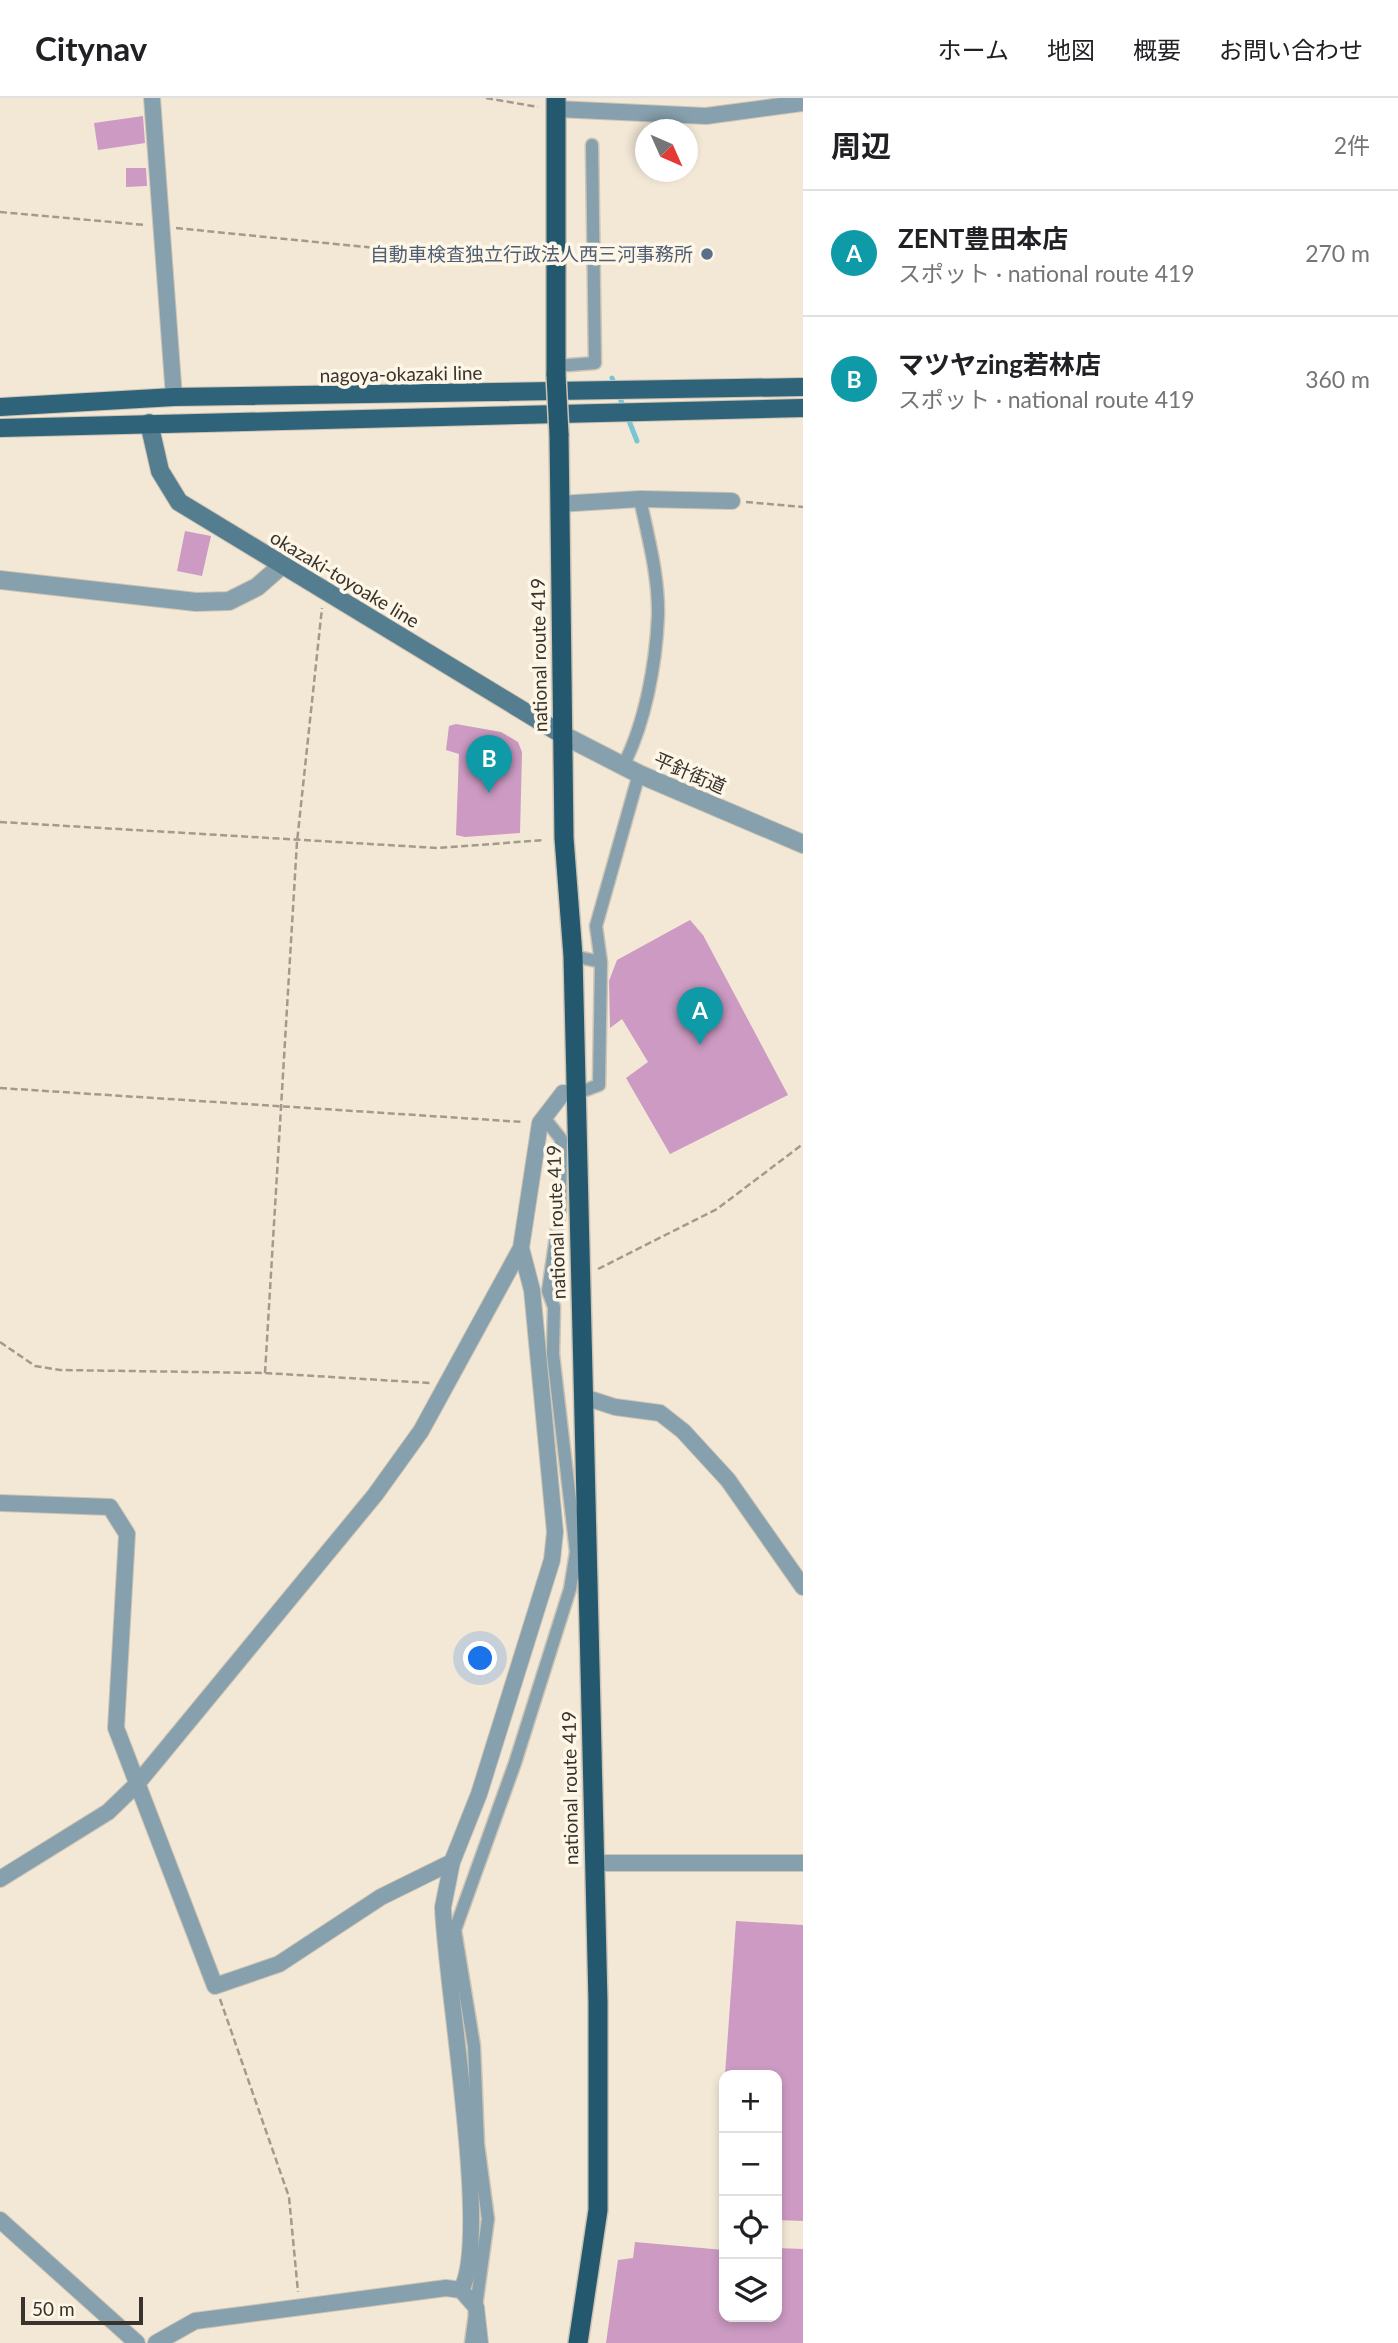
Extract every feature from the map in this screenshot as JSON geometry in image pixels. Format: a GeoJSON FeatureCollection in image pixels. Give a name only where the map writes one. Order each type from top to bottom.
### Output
{"type":"FeatureCollection","features":[{"type":"Feature","properties":{"kind":"highway","name":"national route 419"},"geometry":{"type":"LineString","coordinates":[[556,104],[556,370],[564,838],[573,956],[598,2002],[598,2210],[578,2343]]}},
{"type":"Feature","properties":{"kind":"main road","name":"nagoya-okazaki line"},"geometry":{"type":"LineString","coordinates":[[0,407],[174,397],[459,395],[803,387]]}},
{"type":"Feature","properties":{"kind":"main road"},"geometry":{"type":"LineString","coordinates":[[0,428],[149,423],[463,419],[803,408]]}},
{"type":"Feature","properties":{"kind":"main road","name":"okazaki-toyoake line"},"geometry":{"type":"LineString","coordinates":[[149,423],[160,471],[178,502],[563,735]]}},
{"type":"Feature","properties":{"kind":"street"},"geometry":{"type":"LineString","coordinates":[[152,98],[174,397]]}},
{"type":"Feature","properties":{"kind":"street"},"geometry":{"type":"LineString","coordinates":[[556,104],[646,106],[706,117],[803,103]]}},
{"type":"Feature","properties":{"kind":"street"},"geometry":{"type":"LineString","coordinates":[[556,370],[595,363],[592,145]]}},
{"type":"Feature","properties":{"kind":"street"},"geometry":{"type":"LineString","coordinates":[[559,505],[640,499],[732,501]]}},
{"type":"Feature","properties":{"kind":"street"},"geometry":{"type":"LineString","coordinates":[[0,1879],[108,1812],[137,1784],[375,1495],[421,1431],[521,1248],[543,1121],[563,1093],[575,1094],[599,1085],[601,962],[596,926],[631,770],[630,752],[643,707],[658,615],[655,577],[640,499]]}},
{"type":"Feature","properties":{"kind":"street"},"geometry":{"type":"LineString","coordinates":[[0,580],[195,602],[229,601],[257,587],[281,566]]}},
{"type":"Feature","properties":{"kind":"street","name":"平針街道"},"geometry":{"type":"LineString","coordinates":[[563,735],[631,770],[803,844]]}},
{"type":"Feature","properties":{"kind":"street"},"geometry":{"type":"LineString","coordinates":[[573,956],[601,962]]}},
{"type":"Feature","properties":{"kind":"street"},"geometry":{"type":"LineString","coordinates":[[471,2343],[488,2219],[478,2144],[474,2046],[456,1930],[515,1763],[570,1589],[576,1552],[552,1354],[554,1307],[548,1292],[560,1210],[561,1139],[543,1121]]}},
{"type":"Feature","properties":{"kind":"street"},"geometry":{"type":"LineString","coordinates":[[461,2290],[467,2280],[472,2218],[443,1906],[452,1862],[479,1794],[552,1560],[555,1532],[532,1290],[521,1248]]}},
{"type":"Feature","properties":{"kind":"street"},"geometry":{"type":"LineString","coordinates":[[584,1397],[615,1407],[660,1413],[683,1431],[728,1480],[803,1587]]}},
{"type":"Feature","properties":{"kind":"street"},"geometry":{"type":"LineString","coordinates":[[0,1503],[110,1507],[127,1534],[116,1728],[215,1986],[279,1964],[381,1897],[452,1862]]}},
{"type":"Feature","properties":{"kind":"street"},"geometry":{"type":"LineString","coordinates":[[594,1863],[803,1863]]}},
{"type":"Feature","properties":{"kind":"street"},"geometry":{"type":"LineString","coordinates":[[0,2220],[137,2343]]}},
{"type":"Feature","properties":{"kind":"street"},"geometry":{"type":"LineString","coordinates":[[156,2343],[195,2321],[446,2288],[461,2290],[476,2307],[480,2343]]}},
{"type":"Feature","properties":{"kind":"path"},"geometry":{"type":"LineString","coordinates":[[486,98],[556,104]]}},
{"type":"Feature","properties":{"kind":"path"},"geometry":{"type":"LineString","coordinates":[[0,212],[514,262],[556,259]]}},
{"type":"Feature","properties":{"kind":"path"},"geometry":{"type":"LineString","coordinates":[[732,501],[803,507]]}},
{"type":"Feature","properties":{"kind":"path"},"geometry":{"type":"LineString","coordinates":[[265,1373],[297,842],[324,591]]}},
{"type":"Feature","properties":{"kind":"path"},"geometry":{"type":"LineString","coordinates":[[0,822],[297,842],[438,848],[564,838]]}},
{"type":"Feature","properties":{"kind":"path"},"geometry":{"type":"LineString","coordinates":[[0,1088],[543,1121]]}},
{"type":"Feature","properties":{"kind":"path"},"geometry":{"type":"LineString","coordinates":[[581,1277],[717,1209],[803,1144]]}},
{"type":"Feature","properties":{"kind":"path"},"geometry":{"type":"LineString","coordinates":[[0,1342],[35,1366],[60,1370],[265,1373],[447,1384]]}},
{"type":"Feature","properties":{"kind":"path"},"geometry":{"type":"LineString","coordinates":[[215,1986],[289,2197],[299,2306]]}},
{"type":"Feature","properties":{"kind":"building"},"geometry":{"type":"Polygon","coordinates":[[[143,116],[145,143],[98,150],[94,123],[143,116]]]}},
{"type":"Feature","properties":{"kind":"building"},"geometry":{"type":"Polygon","coordinates":[[[126,168],[146,168],[147,186],[126,187],[126,168]]]}},
{"type":"Feature","properties":{"kind":"building"},"geometry":{"type":"Polygon","coordinates":[[[185,531],[211,536],[202,576],[177,571],[185,531]]]}},
{"type":"Feature","properties":{"kind":"building"},"geometry":{"type":"Polygon","coordinates":[[[456,724],[501,732],[518,742],[522,752],[520,833],[465,837],[456,835],[459,754],[446,750],[449,726],[456,724]]]}},
{"type":"Feature","properties":{"kind":"building"},"geometry":{"type":"Polygon","coordinates":[[[690,920],[703,935],[788,1095],[670,1154],[626,1078],[648,1062],[622,1019],[610,1028],[609,981],[617,960],[690,920]]]}},
{"type":"Feature","properties":{"kind":"building"},"geometry":{"type":"Polygon","coordinates":[[[736,1921],[803,1925],[803,2221],[782,2220],[782,2070],[725,2070],[736,1921]]]}},
{"type":"Feature","properties":{"kind":"building"},"geometry":{"type":"Polygon","coordinates":[[[635,2242],[719,2250],[719,2322],[782,2322],[782,2248],[803,2249],[803,2343],[606,2343],[618,2260],[633,2258],[635,2242]]]}},
{"type":"Feature","properties":{"kind":"waterway"},"geometry":{"type":"LineString","coordinates":[[612,378],[637,441]]}},
{"type":"Feature","properties":{"kind":"place","name":"自動車検査独立行政法人西三河事務所"},"geometry":{"type":"Point","coordinates":[707,254]}},
{"type":"Feature","properties":{"kind":"place","name":"マツヤzing若林店"},"geometry":{"type":"Point","coordinates":[489,793]}},
{"type":"Feature","properties":{"kind":"place","name":"ZENT豊田本店"},"geometry":{"type":"Point","coordinates":[700,1045]}}]}
